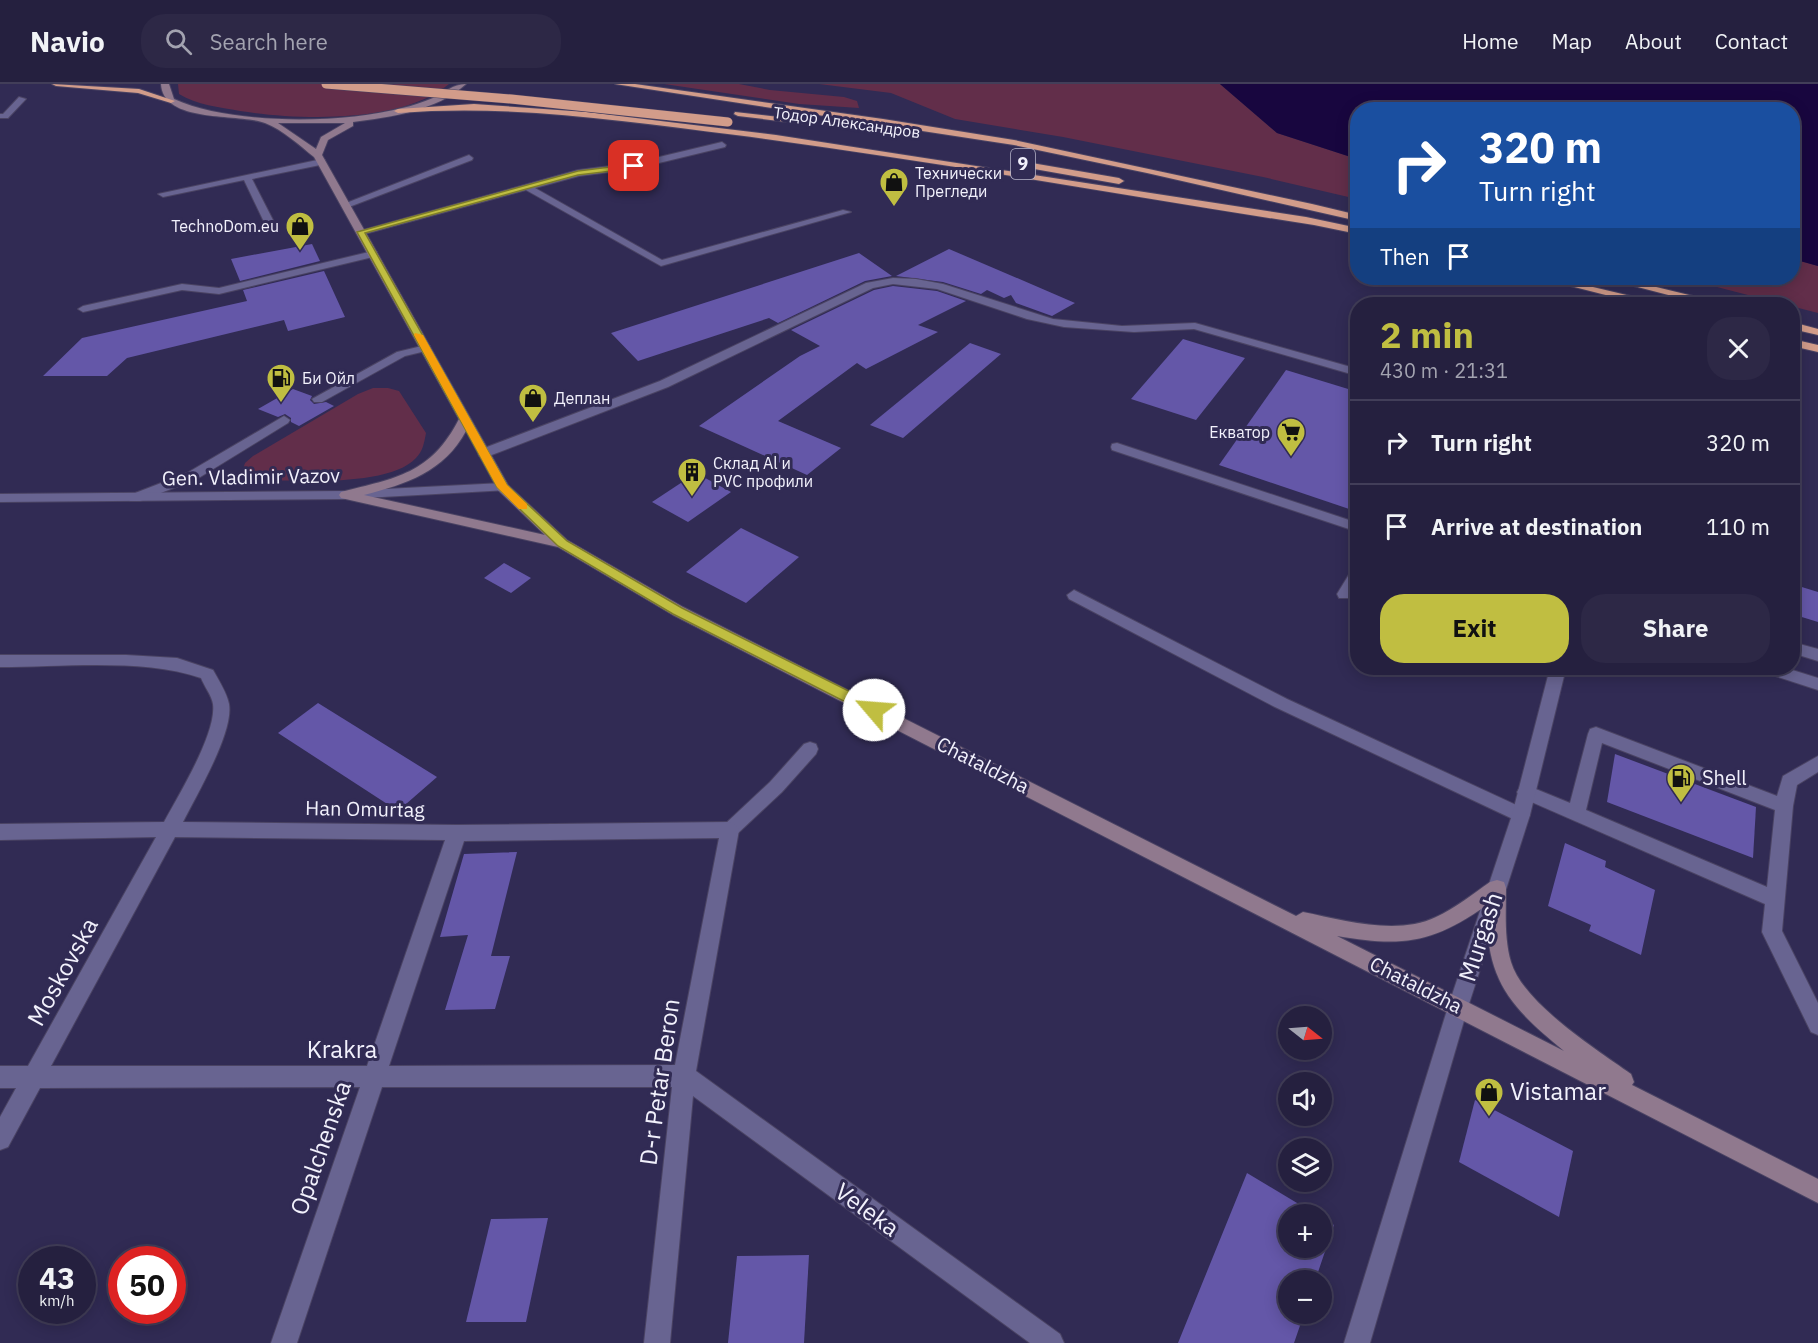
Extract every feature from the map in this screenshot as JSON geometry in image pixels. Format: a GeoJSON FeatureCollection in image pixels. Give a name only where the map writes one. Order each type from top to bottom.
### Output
{"type":"FeatureCollection","features":[{"type":"Feature","properties":{"kind":"highway"},"geometry":{"type":"LineString","coordinates":[[56,84],[139,91],[171,100]]}},
{"type":"Feature","properties":{"kind":"highway","name":"Тодор Александров"},"geometry":{"type":"LineString","coordinates":[[326,84],[500,98],[728,122],[887,144]]}},
{"type":"Feature","properties":{"kind":"highway"},"geometry":{"type":"LineString","coordinates":[[438,84],[612,100]]}},
{"type":"Feature","properties":{"kind":"highway"},"geometry":{"type":"LineString","coordinates":[[619,84],[1013,142],[1322,210]]}},
{"type":"Feature","properties":{"kind":"highway"},"geometry":{"type":"LineString","coordinates":[[398,111],[451,106],[483,106],[649,122],[911,157],[1316,222]]}},
{"type":"Feature","properties":{"kind":"highway","name":"Тодор Александров"},"geometry":{"type":"LineString","coordinates":[[716,111],[818,124]]}},
{"type":"Feature","properties":{"kind":"highway","name":"9"},"geometry":{"type":"LineString","coordinates":[[971,146],[1102,165],[1350,216]]}},
{"type":"Feature","properties":{"kind":"highway","name":"9"},"geometry":{"type":"LineString","coordinates":[[1017,163],[1182,193],[1350,229]]}},
{"type":"Feature","properties":{"kind":"highway"},"geometry":{"type":"LineString","coordinates":[[1573,285],[1624,297]]}},
{"type":"Feature","properties":{"kind":"highway"},"geometry":{"type":"LineString","coordinates":[[1637,285],[1685,297]]}},
{"type":"Feature","properties":{"kind":"highway"},"geometry":{"type":"LineString","coordinates":[[1800,327],[1818,332]]}},
{"type":"Feature","properties":{"kind":"highway"},"geometry":{"type":"LineString","coordinates":[[1800,344],[1818,349]]}},
{"type":"Feature","properties":{"kind":"main road"},"geometry":{"type":"LineString","coordinates":[[165,84],[166,95],[171,100],[205,111],[263,119],[319,122],[366,118],[398,111],[436,99],[462,84]]}},
{"type":"Feature","properties":{"kind":"main road"},"geometry":{"type":"LineString","coordinates":[[320,158],[324,139],[366,118]]}},
{"type":"Feature","properties":{"kind":"main road","name":"Chataldzha"},"geometry":{"type":"LineString","coordinates":[[263,119],[280,127],[320,158],[503,487],[562,543],[678,611],[1818,1191]]}},
{"type":"Feature","properties":{"kind":"main road"},"geometry":{"type":"LineString","coordinates":[[346,495],[400,481],[432,464],[449,448],[465,420]]}},
{"type":"Feature","properties":{"kind":"main road"},"geometry":{"type":"LineString","coordinates":[[346,495],[562,543]]}},
{"type":"Feature","properties":{"kind":"main road"},"geometry":{"type":"LineString","coordinates":[[1282,917],[1371,932],[1423,931],[1441,925],[1497,888]]}},
{"type":"Feature","properties":{"kind":"main road"},"geometry":{"type":"LineString","coordinates":[[1497,888],[1498,948],[1504,970],[1514,989],[1544,1020],[1657,1108]]}},
{"type":"Feature","properties":{"kind":"street"},"geometry":{"type":"LineString","coordinates":[[0,116],[5,116],[22,99]]}},
{"type":"Feature","properties":{"kind":"street"},"geometry":{"type":"LineString","coordinates":[[361,232],[578,173],[634,166],[722,145]]}},
{"type":"Feature","properties":{"kind":"street"},"geometry":{"type":"LineString","coordinates":[[163,194],[248,177],[320,158]]}},
{"type":"Feature","properties":{"kind":"street"},"geometry":{"type":"LineString","coordinates":[[346,205],[469,158]]}},
{"type":"Feature","properties":{"kind":"street"},"geometry":{"type":"LineString","coordinates":[[248,177],[270,224]]}},
{"type":"Feature","properties":{"kind":"street"},"geometry":{"type":"LineString","coordinates":[[527,187],[661,263],[846,212]]}},
{"type":"Feature","properties":{"kind":"street"},"geometry":{"type":"LineString","coordinates":[[82,309],[182,286],[196,285],[207,291],[219,291],[373,254]]}},
{"type":"Feature","properties":{"kind":"street"},"geometry":{"type":"LineString","coordinates":[[484,453],[664,384],[870,285],[881,282],[934,286],[1053,322],[1144,329],[1174,325],[1195,326],[1350,371]]}},
{"type":"Feature","properties":{"kind":"street"},"geometry":{"type":"LineString","coordinates":[[318,399],[401,354],[426,348]]}},
{"type":"Feature","properties":{"kind":"street"},"geometry":{"type":"LineString","coordinates":[[135,498],[192,476],[284,420]]}},
{"type":"Feature","properties":{"kind":"street"},"geometry":{"type":"LineString","coordinates":[[1117,447],[1350,525]]}},
{"type":"Feature","properties":{"kind":"street","name":"Gen. Vladimir Vazov"},"geometry":{"type":"LineString","coordinates":[[0,498],[346,495],[503,487]]}},
{"type":"Feature","properties":{"kind":"street"},"geometry":{"type":"LineString","coordinates":[[1344,594],[1350,584]]}},
{"type":"Feature","properties":{"kind":"street"},"geometry":{"type":"LineString","coordinates":[[1074,596],[1281,703],[1521,815]]}},
{"type":"Feature","properties":{"kind":"street"},"geometry":{"type":"LineString","coordinates":[[1800,649],[1818,655]]}},
{"type":"Feature","properties":{"kind":"street","name":"Moskovska"},"geometry":{"type":"LineString","coordinates":[[0,661],[126,661],[177,664],[207,674],[221,704],[217,732],[171,829],[0,1139]]}},
{"type":"Feature","properties":{"kind":"street","name":"Murgash"},"geometry":{"type":"LineString","coordinates":[[1357,1343],[1458,1007],[1521,815],[1556,675]]}},
{"type":"Feature","properties":{"kind":"street"},"geometry":{"type":"LineString","coordinates":[[1790,675],[1818,684]]}},
{"type":"Feature","properties":{"kind":"street"},"geometry":{"type":"LineString","coordinates":[[1576,813],[1596,734],[1784,806]]}},
{"type":"Feature","properties":{"kind":"street"},"geometry":{"type":"LineString","coordinates":[[730,830],[776,787],[810,749]]}},
{"type":"Feature","properties":{"kind":"street"},"geometry":{"type":"LineString","coordinates":[[1818,763],[1790,781],[1784,806],[1772,932],[1818,1025]]}},
{"type":"Feature","properties":{"kind":"street"},"geometry":{"type":"LineString","coordinates":[[1526,792],[1775,899]]}},
{"type":"Feature","properties":{"kind":"street","name":"Han Omurtag"},"geometry":{"type":"LineString","coordinates":[[0,832],[171,829],[457,833],[730,830]]}},
{"type":"Feature","properties":{"kind":"street","name":"D-r Petar Beron"},"geometry":{"type":"LineString","coordinates":[[657,1343],[684,1076],[730,830]]}},
{"type":"Feature","properties":{"kind":"street","name":"Opalchenska"},"geometry":{"type":"LineString","coordinates":[[284,1343],[457,833]]}},
{"type":"Feature","properties":{"kind":"street","name":"Krakra"},"geometry":{"type":"LineString","coordinates":[[0,1077],[684,1076]]}},
{"type":"Feature","properties":{"kind":"street","name":"Veleka"},"geometry":{"type":"LineString","coordinates":[[684,1076],[1051,1343]]}},
{"type":"Feature","properties":{"kind":"shaded area"},"geometry":{"type":"Polygon","coordinates":[[[178,84],[449,84],[429,97],[404,106],[349,116],[319,117],[264,114],[208,105],[179,94],[178,84]]]}},
{"type":"Feature","properties":{"kind":"shaded area"},"geometry":{"type":"Polygon","coordinates":[[[664,84],[739,84],[770,90],[844,97],[857,101],[859,108],[799,104],[664,84]]]}},
{"type":"Feature","properties":{"kind":"shaded area"},"geometry":{"type":"Polygon","coordinates":[[[819,84],[1220,84],[1277,133],[1350,157],[1350,197],[1263,177],[1063,137],[955,119],[891,93],[819,84]]]}},
{"type":"Feature","properties":{"kind":"shaded area"},"geometry":{"type":"Polygon","coordinates":[[[1220,84],[1818,84],[1818,266],[1800,261],[1800,102],[1350,102],[1350,157],[1277,133],[1220,84]]]}},
{"type":"Feature","properties":{"kind":"shaded area"},"geometry":{"type":"Polygon","coordinates":[[[1800,261],[1818,266],[1818,313],[1800,308],[1800,297],[1756,297],[1709,285],[1800,285],[1800,261]]]}},
{"type":"Feature","properties":{"kind":"shaded area"},"geometry":{"type":"Polygon","coordinates":[[[373,388],[399,391],[426,433],[423,447],[418,455],[403,468],[363,478],[315,481],[253,480],[242,472],[245,463],[253,456],[358,394],[373,388]]]}},
{"type":"Feature","properties":{"kind":"building"},"geometry":{"type":"Polygon","coordinates":[[[312,244],[320,261],[240,281],[231,259],[312,244]]]}},
{"type":"Feature","properties":{"kind":"building"},"geometry":{"type":"Polygon","coordinates":[[[949,249],[1075,303],[1052,316],[1016,303],[1011,295],[1004,298],[987,290],[981,294],[943,282],[896,276],[949,249]]]}},
{"type":"Feature","properties":{"kind":"building"},"geometry":{"type":"Polygon","coordinates":[[[859,253],[892,276],[865,281],[778,323],[769,318],[638,361],[611,333],[859,253]]]}},
{"type":"Feature","properties":{"kind":"building"},"geometry":{"type":"Polygon","coordinates":[[[324,271],[345,317],[288,331],[284,320],[127,358],[107,376],[43,376],[82,338],[247,301],[243,290],[324,271]]]}},
{"type":"Feature","properties":{"kind":"building"},"geometry":{"type":"Polygon","coordinates":[[[893,286],[937,291],[966,301],[918,325],[938,332],[866,369],[857,363],[778,421],[841,448],[807,475],[699,426],[800,356],[820,346],[791,330],[874,290],[893,286]]]}},
{"type":"Feature","properties":{"kind":"building"},"geometry":{"type":"Polygon","coordinates":[[[1183,339],[1245,358],[1196,420],[1131,399],[1183,339]]]}},
{"type":"Feature","properties":{"kind":"building"},"geometry":{"type":"Polygon","coordinates":[[[970,343],[1001,354],[903,438],[870,425],[970,343]]]}},
{"type":"Feature","properties":{"kind":"building","name":"Екватор"},"geometry":{"type":"Polygon","coordinates":[[[1286,370],[1350,390],[1350,509],[1219,465],[1286,370]]]}},
{"type":"Feature","properties":{"kind":"building"},"geometry":{"type":"Polygon","coordinates":[[[293,389],[312,396],[310,400],[314,404],[326,402],[334,406],[299,426],[291,422],[291,418],[285,414],[278,417],[258,409],[293,389]]]}},
{"type":"Feature","properties":{"kind":"building","name":"Склад Al и PVC профили"},"geometry":{"type":"Polygon","coordinates":[[[696,473],[731,492],[688,522],[652,502],[696,473]]]}},
{"type":"Feature","properties":{"kind":"building"},"geometry":{"type":"Polygon","coordinates":[[[741,528],[799,557],[746,603],[686,572],[741,528]]]}},
{"type":"Feature","properties":{"kind":"building"},"geometry":{"type":"Polygon","coordinates":[[[504,563],[531,578],[511,593],[484,578],[504,563]]]}},
{"type":"Feature","properties":{"kind":"building"},"geometry":{"type":"Polygon","coordinates":[[[1800,586],[1818,592],[1818,622],[1800,616],[1800,586]]]}},
{"type":"Feature","properties":{"kind":"building"},"geometry":{"type":"Polygon","coordinates":[[[318,703],[437,777],[398,811],[278,733],[318,703]]]}},
{"type":"Feature","properties":{"kind":"building","name":"Shell"},"geometry":{"type":"Polygon","coordinates":[[[1615,754],[1756,807],[1753,858],[1607,802],[1615,754]]]}},
{"type":"Feature","properties":{"kind":"building"},"geometry":{"type":"Polygon","coordinates":[[[1565,843],[1606,861],[1605,867],[1655,890],[1641,955],[1589,931],[1591,925],[1548,906],[1565,843]]]}},
{"type":"Feature","properties":{"kind":"building"},"geometry":{"type":"Polygon","coordinates":[[[517,852],[491,956],[510,956],[495,1009],[445,1010],[468,935],[440,937],[464,854],[517,852]]]}},
{"type":"Feature","properties":{"kind":"building"},"geometry":{"type":"Polygon","coordinates":[[[1475,1100],[1573,1151],[1559,1217],[1459,1162],[1475,1100]]]}},
{"type":"Feature","properties":{"kind":"building"},"geometry":{"type":"Polygon","coordinates":[[[1247,1173],[1299,1204],[1278,1204],[1278,1258],[1323,1258],[1319,1270],[1278,1270],[1278,1324],[1301,1324],[1294,1343],[1178,1343],[1247,1173]]]}},
{"type":"Feature","properties":{"kind":"building"},"geometry":{"type":"Polygon","coordinates":[[[548,1218],[526,1322],[466,1322],[491,1219],[548,1218]]]}},
{"type":"Feature","properties":{"kind":"building"},"geometry":{"type":"Polygon","coordinates":[[[809,1255],[804,1343],[728,1343],[737,1256],[809,1255]]]}},
{"type":"Feature","properties":{"kind":"slow traffic"},"geometry":{"type":"LineString","coordinates":[[418,335],[503,487],[523,506]]}},
{"type":"Feature","properties":{"kind":"place","name":"Технически Прегледи"},"geometry":{"type":"Point","coordinates":[894,208]}},
{"type":"Feature","properties":{"kind":"place","name":"TechnoDom.eu"},"geometry":{"type":"Point","coordinates":[300,252]}},
{"type":"Feature","properties":{"kind":"place","name":"Би Ойл"},"geometry":{"type":"Point","coordinates":[281,404]}},
{"type":"Feature","properties":{"kind":"place","name":"Деплан"},"geometry":{"type":"Point","coordinates":[533,424]}},
{"type":"Feature","properties":{"kind":"place","name":"Екватор"},"geometry":{"type":"Point","coordinates":[1291,458]}},
{"type":"Feature","properties":{"kind":"place","name":"Склад Al и PVC профили"},"geometry":{"type":"Point","coordinates":[692,498]}},
{"type":"Feature","properties":{"kind":"place","name":"Shell"},"geometry":{"type":"Point","coordinates":[1681,804]}},
{"type":"Feature","properties":{"kind":"place","name":"Vistamar"},"geometry":{"type":"Point","coordinates":[1489,1118]}},
{"type":"Feature","properties":{"kind":"route"},"geometry":{"type":"LineString","coordinates":[[634,166],[609,171],[578,173],[361,232],[503,487],[562,543],[678,611],[874,710]]}}]}
